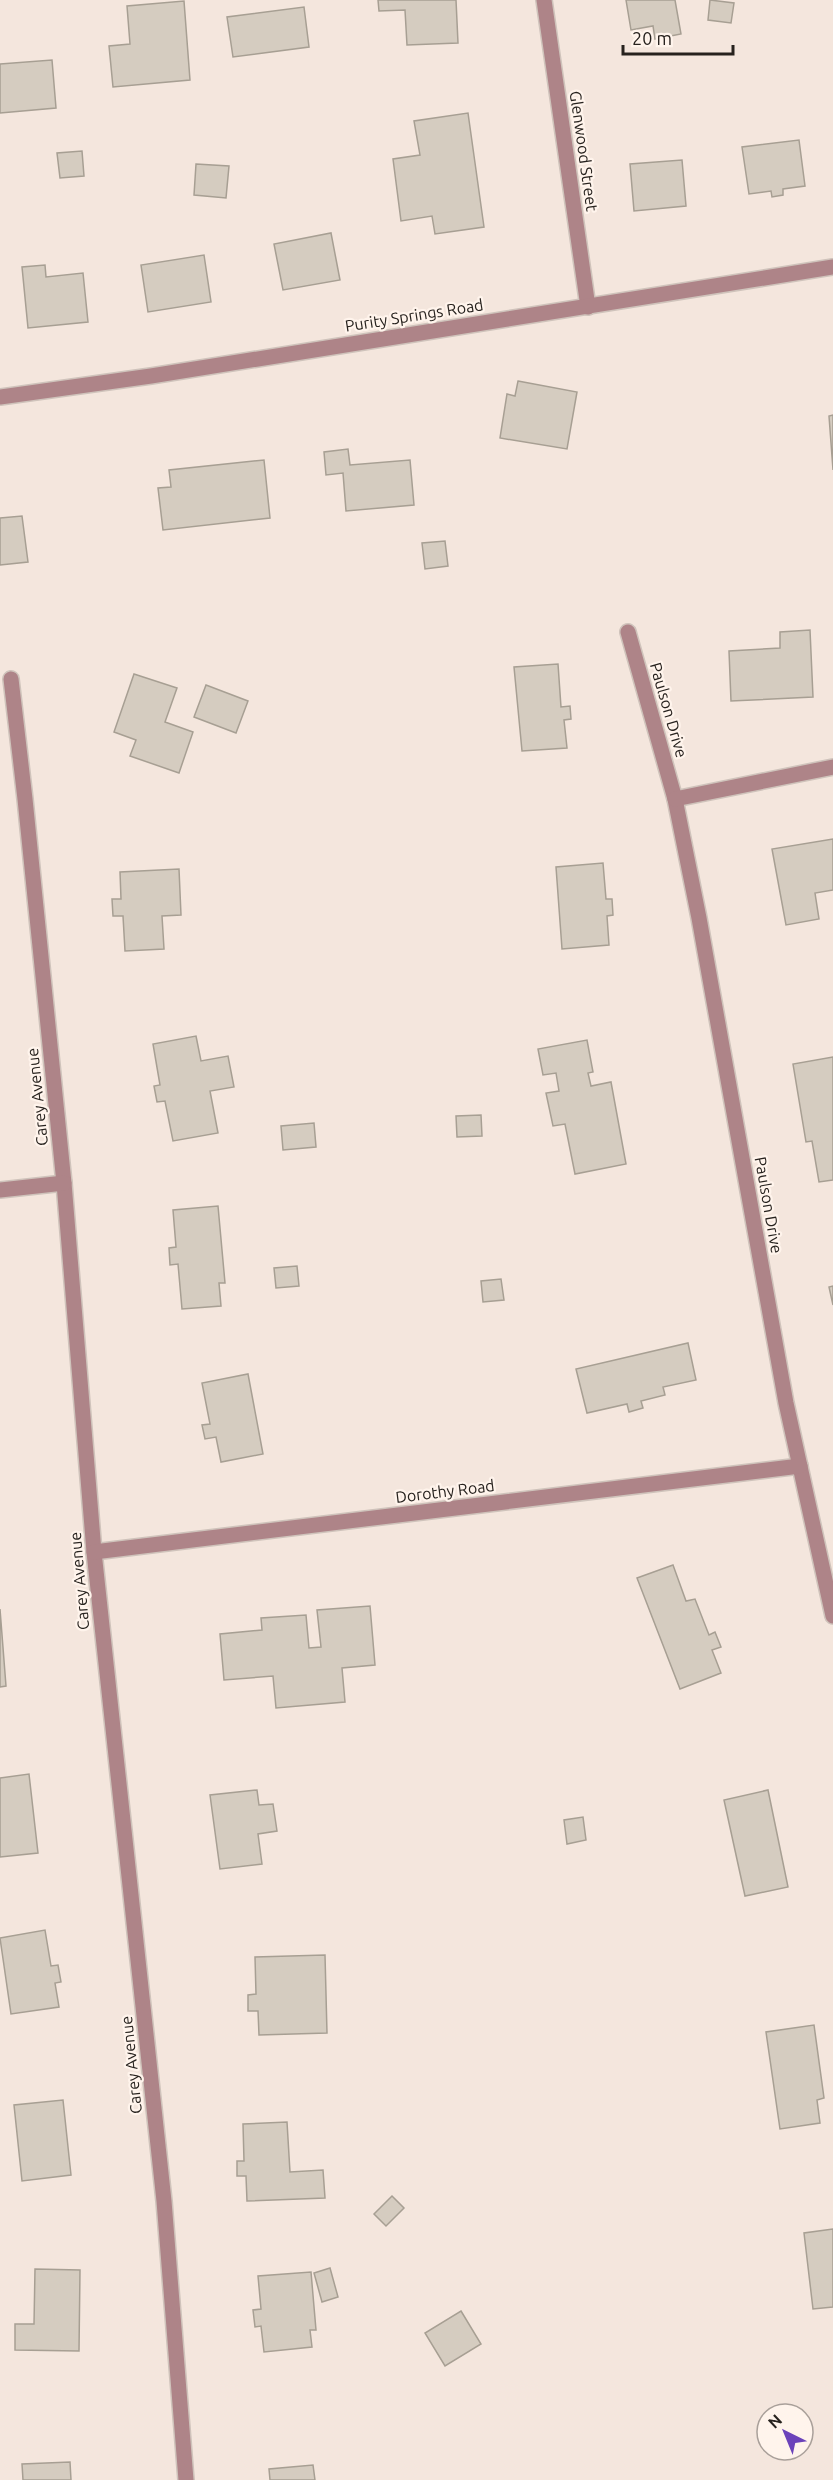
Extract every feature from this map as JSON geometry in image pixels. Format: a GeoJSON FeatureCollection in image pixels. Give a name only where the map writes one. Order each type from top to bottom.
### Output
{"type":"FeatureCollection","features":[{"type":"Feature","properties":{"kind":"street","name":"Glenwood Street"},"geometry":{"type":"LineString","coordinates":[[544,0],[588,307]]}},
{"type":"Feature","properties":{"kind":"street","name":"Purity Springs Road"},"geometry":{"type":"LineString","coordinates":[[0,397],[162,374],[833,267]]}},
{"type":"Feature","properties":{"kind":"street","name":"Paulson Drive"},"geometry":{"type":"LineString","coordinates":[[628,632],[675,799],[702,930],[786,1402],[833,1616]]}},
{"type":"Feature","properties":{"kind":"street","name":"Carey Avenue"},"geometry":{"type":"LineString","coordinates":[[11,679],[64,1183],[94,1552],[164,2200],[186,2480]]}},
{"type":"Feature","properties":{"kind":"street"},"geometry":{"type":"LineString","coordinates":[[675,799],[833,767]]}},
{"type":"Feature","properties":{"kind":"street"},"geometry":{"type":"LineString","coordinates":[[0,1190],[64,1183]]}},
{"type":"Feature","properties":{"kind":"street","name":"Dorothy Road"},"geometry":{"type":"LineString","coordinates":[[94,1552],[801,1466]]}},
{"type":"Feature","properties":{"kind":"building"},"geometry":{"type":"Polygon","coordinates":[[[378,0],[456,0],[458,43],[407,45],[405,10],[379,11],[378,0]]]}},
{"type":"Feature","properties":{"kind":"building"},"geometry":{"type":"Polygon","coordinates":[[[626,0],[675,0],[681,34],[655,39],[653,26],[631,30],[626,0]]]}},
{"type":"Feature","properties":{"kind":"building"},"geometry":{"type":"Polygon","coordinates":[[[710,0],[734,3],[731,23],[708,20],[710,0]]]}},
{"type":"Feature","properties":{"kind":"building"},"geometry":{"type":"Polygon","coordinates":[[[184,1],[190,80],[113,87],[109,46],[130,44],[127,6],[184,1]]]}},
{"type":"Feature","properties":{"kind":"building"},"geometry":{"type":"Polygon","coordinates":[[[304,7],[309,47],[233,57],[227,17],[304,7]]]}},
{"type":"Feature","properties":{"kind":"building"},"geometry":{"type":"Polygon","coordinates":[[[52,60],[56,108],[0,113],[0,64],[52,60]]]}},
{"type":"Feature","properties":{"kind":"building"},"geometry":{"type":"Polygon","coordinates":[[[468,113],[484,227],[435,234],[432,216],[401,221],[393,159],[420,155],[414,121],[468,113]]]}},
{"type":"Feature","properties":{"kind":"building"},"geometry":{"type":"Polygon","coordinates":[[[799,140],[805,186],[783,189],[783,195],[772,197],[771,191],[749,194],[742,147],[799,140]]]}},
{"type":"Feature","properties":{"kind":"building"},"geometry":{"type":"Polygon","coordinates":[[[82,151],[84,176],[60,178],[57,153],[82,151]]]}},
{"type":"Feature","properties":{"kind":"building"},"geometry":{"type":"Polygon","coordinates":[[[682,160],[686,206],[634,211],[630,164],[682,160]]]}},
{"type":"Feature","properties":{"kind":"building"},"geometry":{"type":"Polygon","coordinates":[[[196,164],[229,166],[226,198],[194,195],[196,164]]]}},
{"type":"Feature","properties":{"kind":"building"},"geometry":{"type":"Polygon","coordinates":[[[331,233],[340,280],[283,290],[274,244],[331,233]]]}},
{"type":"Feature","properties":{"kind":"building"},"geometry":{"type":"Polygon","coordinates":[[[204,255],[211,302],[148,312],[141,265],[204,255]]]}},
{"type":"Feature","properties":{"kind":"building"},"geometry":{"type":"Polygon","coordinates":[[[45,265],[46,277],[83,273],[88,322],[28,328],[22,267],[45,265]]]}},
{"type":"Feature","properties":{"kind":"building"},"geometry":{"type":"Polygon","coordinates":[[[518,381],[577,392],[567,449],[500,438],[507,394],[515,396],[518,381]]]}},
{"type":"Feature","properties":{"kind":"building"},"geometry":{"type":"Polygon","coordinates":[[[833,415],[833,470],[829,416],[833,415]]]}},
{"type":"Feature","properties":{"kind":"building"},"geometry":{"type":"Polygon","coordinates":[[[348,449],[350,465],[410,460],[414,505],[346,511],[343,473],[326,475],[324,452],[348,449]]]}},
{"type":"Feature","properties":{"kind":"building"},"geometry":{"type":"Polygon","coordinates":[[[264,460],[270,518],[163,530],[158,488],[171,487],[169,470],[264,460]]]}},
{"type":"Feature","properties":{"kind":"building"},"geometry":{"type":"Polygon","coordinates":[[[22,516],[28,562],[0,565],[0,518],[22,516]]]}},
{"type":"Feature","properties":{"kind":"building"},"geometry":{"type":"Polygon","coordinates":[[[445,541],[448,566],[425,569],[422,543],[445,541]]]}},
{"type":"Feature","properties":{"kind":"building"},"geometry":{"type":"Polygon","coordinates":[[[810,630],[813,697],[731,701],[729,651],[780,648],[780,632],[810,630]]]}},
{"type":"Feature","properties":{"kind":"building"},"geometry":{"type":"Polygon","coordinates":[[[558,664],[561,707],[570,706],[571,719],[564,720],[567,748],[522,751],[514,667],[558,664]]]}},
{"type":"Feature","properties":{"kind":"building"},"geometry":{"type":"Polygon","coordinates":[[[134,674],[177,688],[165,722],[193,732],[179,773],[130,756],[136,740],[114,732],[134,674]]]}},
{"type":"Feature","properties":{"kind":"building"},"geometry":{"type":"Polygon","coordinates":[[[206,685],[248,701],[236,733],[194,717],[206,685]]]}},
{"type":"Feature","properties":{"kind":"building"},"geometry":{"type":"Polygon","coordinates":[[[833,839],[833,890],[815,893],[819,919],[786,925],[772,849],[833,839]]]}},
{"type":"Feature","properties":{"kind":"building"},"geometry":{"type":"Polygon","coordinates":[[[603,863],[606,899],[612,899],[613,915],[607,916],[609,945],[562,949],[556,867],[603,863]]]}},
{"type":"Feature","properties":{"kind":"building"},"geometry":{"type":"Polygon","coordinates":[[[179,869],[181,915],[162,916],[164,949],[125,951],[123,916],[113,916],[112,899],[121,899],[120,872],[179,869]]]}},
{"type":"Feature","properties":{"kind":"building"},"geometry":{"type":"Polygon","coordinates":[[[196,1036],[201,1061],[228,1056],[234,1087],[210,1091],[218,1133],[173,1141],[165,1101],[157,1102],[154,1086],[160,1085],[153,1044],[196,1036]]]}},
{"type":"Feature","properties":{"kind":"building"},"geometry":{"type":"Polygon","coordinates":[[[587,1040],[593,1072],[588,1073],[591,1086],[611,1082],[626,1164],[575,1174],[565,1124],[553,1126],[546,1093],[559,1091],[556,1073],[543,1075],[538,1049],[587,1040]]]}},
{"type":"Feature","properties":{"kind":"building"},"geometry":{"type":"Polygon","coordinates":[[[833,1057],[833,1180],[819,1182],[812,1141],[806,1142],[793,1064],[833,1057]]]}},
{"type":"Feature","properties":{"kind":"building"},"geometry":{"type":"Polygon","coordinates":[[[481,1115],[482,1136],[457,1137],[456,1116],[481,1115]]]}},
{"type":"Feature","properties":{"kind":"building"},"geometry":{"type":"Polygon","coordinates":[[[314,1123],[316,1147],[283,1150],[281,1126],[314,1123]]]}},
{"type":"Feature","properties":{"kind":"building"},"geometry":{"type":"Polygon","coordinates":[[[218,1206],[225,1283],[219,1283],[221,1306],[182,1309],[178,1264],[170,1265],[169,1248],[176,1247],[173,1210],[218,1206]]]}},
{"type":"Feature","properties":{"kind":"building"},"geometry":{"type":"Polygon","coordinates":[[[297,1266],[299,1286],[276,1288],[274,1268],[297,1266]]]}},
{"type":"Feature","properties":{"kind":"building"},"geometry":{"type":"Polygon","coordinates":[[[501,1279],[504,1300],[483,1302],[481,1281],[501,1279]]]}},
{"type":"Feature","properties":{"kind":"building"},"geometry":{"type":"Polygon","coordinates":[[[833,1286],[833,1305],[829,1287],[833,1286]]]}},
{"type":"Feature","properties":{"kind":"building"},"geometry":{"type":"Polygon","coordinates":[[[688,1343],[696,1380],[663,1387],[665,1395],[641,1401],[643,1408],[629,1412],[627,1404],[587,1413],[576,1369],[688,1343]]]}},
{"type":"Feature","properties":{"kind":"building"},"geometry":{"type":"Polygon","coordinates":[[[248,1374],[263,1454],[221,1462],[216,1437],[205,1439],[202,1425],[210,1424],[202,1383],[248,1374]]]}},
{"type":"Feature","properties":{"kind":"building"},"geometry":{"type":"Polygon","coordinates":[[[673,1565],[686,1601],[695,1599],[709,1635],[715,1632],[721,1647],[712,1650],[721,1673],[680,1689],[637,1578],[673,1565]]]}},
{"type":"Feature","properties":{"kind":"building"},"geometry":{"type":"Polygon","coordinates":[[[370,1606],[375,1665],[342,1668],[345,1702],[276,1708],[273,1676],[224,1680],[220,1634],[262,1630],[261,1618],[306,1615],[309,1648],[321,1647],[317,1610],[370,1606]]]}},
{"type":"Feature","properties":{"kind":"building"},"geometry":{"type":"Polygon","coordinates":[[[0,1609],[6,1686],[0,1687],[0,1609]]]}},
{"type":"Feature","properties":{"kind":"building"},"geometry":{"type":"Polygon","coordinates":[[[29,1774],[38,1853],[0,1857],[0,1778],[29,1774]]]}},
{"type":"Feature","properties":{"kind":"building"},"geometry":{"type":"Polygon","coordinates":[[[257,1790],[259,1805],[273,1804],[277,1831],[258,1834],[262,1864],[220,1869],[210,1795],[257,1790]]]}},
{"type":"Feature","properties":{"kind":"building"},"geometry":{"type":"Polygon","coordinates":[[[768,1790],[788,1887],[745,1896],[724,1800],[768,1790]]]}},
{"type":"Feature","properties":{"kind":"building"},"geometry":{"type":"Polygon","coordinates":[[[583,1817],[586,1840],[567,1844],[564,1820],[583,1817]]]}},
{"type":"Feature","properties":{"kind":"building"},"geometry":{"type":"Polygon","coordinates":[[[45,1930],[51,1966],[58,1965],[61,1982],[55,1983],[59,2007],[11,2014],[0,1938],[45,1930]]]}},
{"type":"Feature","properties":{"kind":"building"},"geometry":{"type":"Polygon","coordinates":[[[325,1955],[327,2033],[259,2035],[258,2011],[248,2011],[248,1995],[256,1994],[255,1957],[325,1955]]]}},
{"type":"Feature","properties":{"kind":"building"},"geometry":{"type":"Polygon","coordinates":[[[814,2025],[824,2098],[817,2100],[820,2123],[780,2129],[766,2032],[814,2025]]]}},
{"type":"Feature","properties":{"kind":"building"},"geometry":{"type":"Polygon","coordinates":[[[63,2100],[71,2175],[22,2181],[14,2105],[63,2100]]]}},
{"type":"Feature","properties":{"kind":"building"},"geometry":{"type":"Polygon","coordinates":[[[287,2122],[290,2172],[323,2170],[325,2198],[247,2201],[246,2176],[237,2176],[237,2161],[244,2161],[243,2124],[287,2122]]]}},
{"type":"Feature","properties":{"kind":"building"},"geometry":{"type":"Polygon","coordinates":[[[392,2196],[404,2208],[386,2226],[374,2214],[392,2196]]]}},
{"type":"Feature","properties":{"kind":"building"},"geometry":{"type":"Polygon","coordinates":[[[833,2229],[833,2307],[813,2309],[804,2233],[833,2229]]]}},
{"type":"Feature","properties":{"kind":"building"},"geometry":{"type":"Polygon","coordinates":[[[330,2268],[338,2297],[322,2302],[314,2273],[330,2268]]]}},
{"type":"Feature","properties":{"kind":"building"},"geometry":{"type":"Polygon","coordinates":[[[35,2269],[80,2270],[79,2351],[15,2350],[15,2324],[34,2324],[35,2269]]]}},
{"type":"Feature","properties":{"kind":"building"},"geometry":{"type":"Polygon","coordinates":[[[311,2272],[316,2330],[310,2330],[312,2347],[264,2352],[261,2326],[255,2327],[253,2310],[261,2309],[258,2276],[311,2272]]]}},
{"type":"Feature","properties":{"kind":"building"},"geometry":{"type":"Polygon","coordinates":[[[461,2311],[481,2344],[445,2366],[425,2333],[461,2311]]]}},
{"type":"Feature","properties":{"kind":"building"},"geometry":{"type":"Polygon","coordinates":[[[70,2462],[71,2480],[23,2480],[22,2464],[70,2462]]]}},
{"type":"Feature","properties":{"kind":"building"},"geometry":{"type":"Polygon","coordinates":[[[313,2465],[315,2480],[270,2480],[269,2469],[313,2465]]]}}]}
